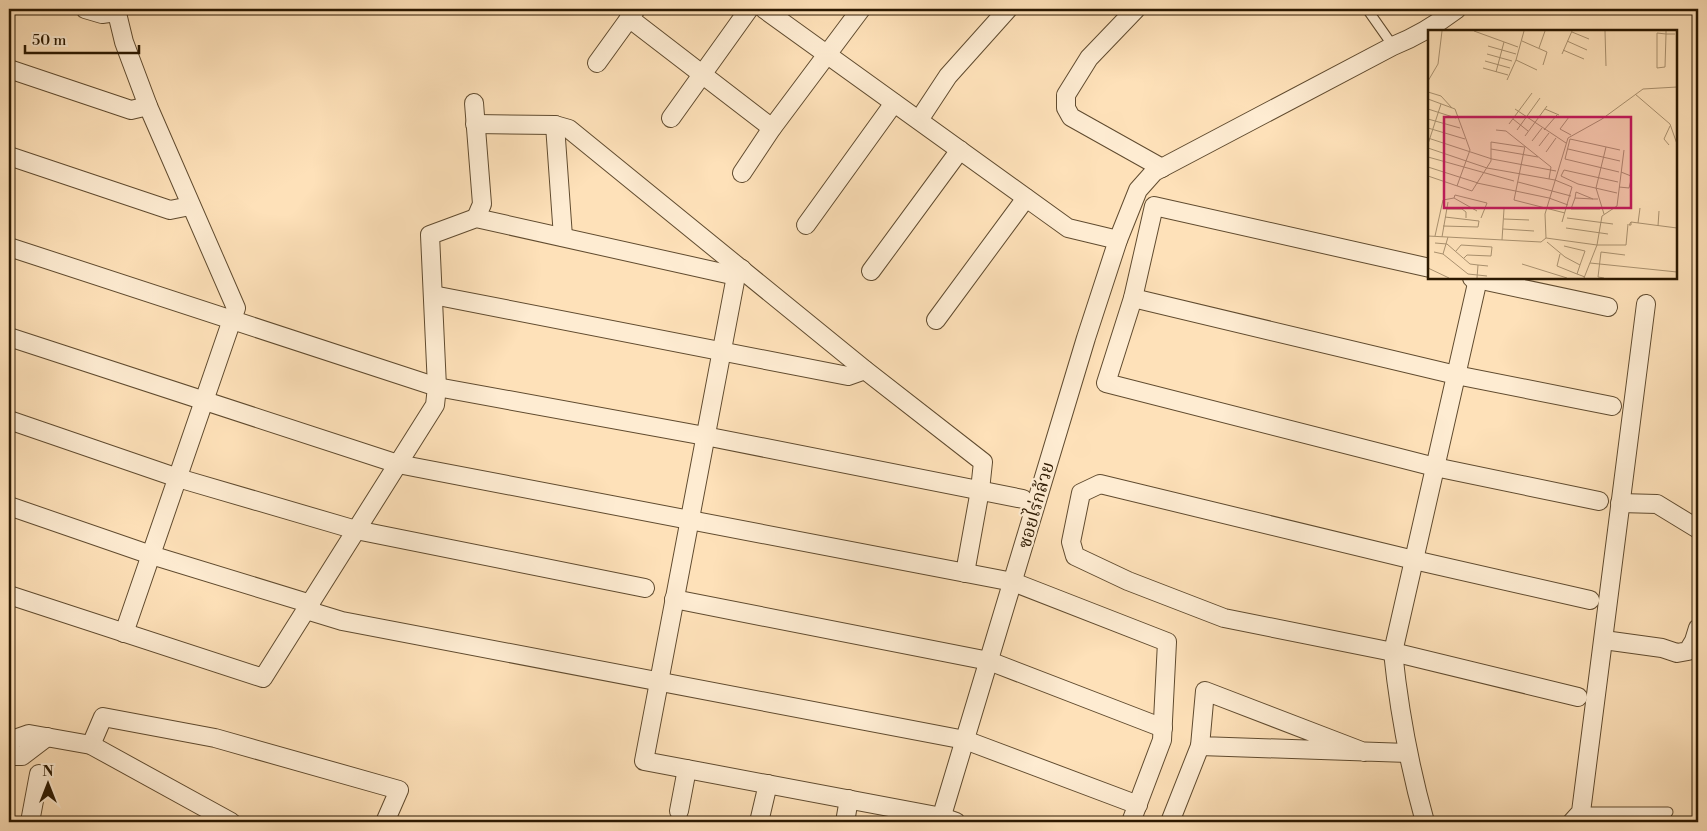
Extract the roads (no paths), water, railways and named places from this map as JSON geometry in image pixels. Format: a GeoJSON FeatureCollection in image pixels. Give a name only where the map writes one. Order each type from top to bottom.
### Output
{"type":"FeatureCollection","features":[{"type":"Feature","properties":{"kind":"street"},"geometry":{"type":"LineString","coordinates":[[85,9],[102,14],[116,10],[124,42],[148,106],[236,308],[124,633]]}},
{"type":"Feature","properties":{"kind":"street"},"geometry":{"type":"LineString","coordinates":[[671,118],[749,9]]}},
{"type":"Feature","properties":{"kind":"street"},"geometry":{"type":"LineString","coordinates":[[764,9],[1068,228],[1118,240]]}},
{"type":"Feature","properties":{"kind":"street"},"geometry":{"type":"LineString","coordinates":[[742,172],[772,128],[861,9]]}},
{"type":"Feature","properties":{"kind":"street"},"geometry":{"type":"LineString","coordinates":[[919,120],[948,76],[1008,9]]}},
{"type":"Feature","properties":{"kind":"street"},"geometry":{"type":"LineString","coordinates":[[1136,9],[1089,58],[1066,95],[1066,108],[1071,118],[1162,168],[1393,46],[1408,40],[1441,21],[1457,9]]}},
{"type":"Feature","properties":{"kind":"street"},"geometry":{"type":"LineString","coordinates":[[598,63],[632,14],[702,75],[772,128]]}},
{"type":"Feature","properties":{"kind":"street"},"geometry":{"type":"LineString","coordinates":[[9,69],[131,110],[148,106]]}},
{"type":"Feature","properties":{"kind":"street"},"geometry":{"type":"LineString","coordinates":[[474,103],[482,204],[476,218]]}},
{"type":"Feature","properties":{"kind":"street"},"geometry":{"type":"LineString","coordinates":[[806,225],[894,103]]}},
{"type":"Feature","properties":{"kind":"street"},"geometry":{"type":"LineString","coordinates":[[475,124],[555,125],[569,129],[739,273],[983,462],[980,490],[965,573]]}},
{"type":"Feature","properties":{"kind":"street"},"geometry":{"type":"LineString","coordinates":[[555,125],[562,237]]}},
{"type":"Feature","properties":{"kind":"street"},"geometry":{"type":"LineString","coordinates":[[871,271],[960,150]]}},
{"type":"Feature","properties":{"kind":"street"},"geometry":{"type":"LineString","coordinates":[[9,156],[170,210],[190,206]]}},
{"type":"Feature","properties":{"kind":"street","name":"ซอยไร่กล้วย"},"geometry":{"type":"LineString","coordinates":[[946,820],[965,740],[1086,338],[1118,240],[1138,190],[1154,172],[1162,168]]}},
{"type":"Feature","properties":{"kind":"street"},"geometry":{"type":"LineString","coordinates":[[936,320],[1026,198]]}},
{"type":"Feature","properties":{"kind":"street"},"geometry":{"type":"LineString","coordinates":[[1428,268],[1154,206],[1133,298],[1106,383],[1435,467],[1599,501]]}},
{"type":"Feature","properties":{"kind":"street"},"geometry":{"type":"LineString","coordinates":[[9,595],[263,678],[435,405],[437,387],[430,235],[476,218],[739,273]]}},
{"type":"Feature","properties":{"kind":"street"},"geometry":{"type":"LineString","coordinates":[[9,247],[437,387],[705,436],[1023,499]]}},
{"type":"Feature","properties":{"kind":"street"},"geometry":{"type":"LineString","coordinates":[[739,273],[721,351],[644,761],[849,799],[946,820]]}},
{"type":"Feature","properties":{"kind":"street"},"geometry":{"type":"LineString","coordinates":[[1425,822],[1408,753],[1399,705],[1393,652],[1456,375],[1475,279]]}},
{"type":"Feature","properties":{"kind":"street"},"geometry":{"type":"LineString","coordinates":[[1480,279],[1608,307]]}},
{"type":"Feature","properties":{"kind":"street"},"geometry":{"type":"LineString","coordinates":[[433,295],[848,376],[865,370]]}},
{"type":"Feature","properties":{"kind":"street"},"geometry":{"type":"LineString","coordinates":[[1133,298],[1456,375],[1612,406]]}},
{"type":"Feature","properties":{"kind":"street"},"geometry":{"type":"LineString","coordinates":[[1576,817],[1604,640],[1646,304]]}},
{"type":"Feature","properties":{"kind":"street"},"geometry":{"type":"LineString","coordinates":[[9,337],[398,464],[1013,582],[1168,642],[1162,740],[1131,822]]}},
{"type":"Feature","properties":{"kind":"street"},"geometry":{"type":"LineString","coordinates":[[9,420],[178,478],[356,530],[645,588]]}},
{"type":"Feature","properties":{"kind":"street"},"geometry":{"type":"LineString","coordinates":[[1578,697],[1393,652],[1224,618],[1128,581],[1075,556],[1071,542],[1080,493],[1100,484],[1414,560],[1590,600]]}},
{"type":"Feature","properties":{"kind":"street"},"geometry":{"type":"LineString","coordinates":[[1620,503],[1657,504],[1698,529]]}},
{"type":"Feature","properties":{"kind":"street"},"geometry":{"type":"LineString","coordinates":[[9,506],[308,607],[342,621],[965,740],[1138,805]]}},
{"type":"Feature","properties":{"kind":"street"},"geometry":{"type":"LineString","coordinates":[[674,599],[989,661],[1163,728]]}},
{"type":"Feature","properties":{"kind":"street"},"geometry":{"type":"LineString","coordinates":[[1604,640],[1662,648],[1677,653],[1688,651],[1694,641],[1698,628]]}},
{"type":"Feature","properties":{"kind":"street"},"geometry":{"type":"LineString","coordinates":[[1170,822],[1200,746],[1205,691],[1364,752]]}},
{"type":"Feature","properties":{"kind":"street"},"geometry":{"type":"LineString","coordinates":[[90,745],[103,717],[215,738],[399,790],[385,822]]}},
{"type":"Feature","properties":{"kind":"street"},"geometry":{"type":"LineString","coordinates":[[9,741],[29,734],[90,745],[231,822]]}},
{"type":"Feature","properties":{"kind":"street"},"geometry":{"type":"LineString","coordinates":[[9,756],[22,756],[48,737]]}},
{"type":"Feature","properties":{"kind":"street"},"geometry":{"type":"LineString","coordinates":[[1200,746],[1408,753]]}},
{"type":"Feature","properties":{"kind":"street"},"geometry":{"type":"LineString","coordinates":[[679,811],[687,769]]}},
{"type":"Feature","properties":{"kind":"street"},"geometry":{"type":"LineString","coordinates":[[30,822],[39,774]]}},
{"type":"Feature","properties":{"kind":"street"},"geometry":{"type":"LineString","coordinates":[[759,822],[768,784]]}},
{"type":"Feature","properties":{"kind":"street"},"geometry":{"type":"LineString","coordinates":[[844,822],[849,799]]}},
{"type":"Feature","properties":{"kind":"lane"},"geometry":{"type":"LineString","coordinates":[[1367,9],[1393,46]]}},
{"type":"Feature","properties":{"kind":"lane"},"geometry":{"type":"LineString","coordinates":[[1576,817],[1668,812]]}}]}
